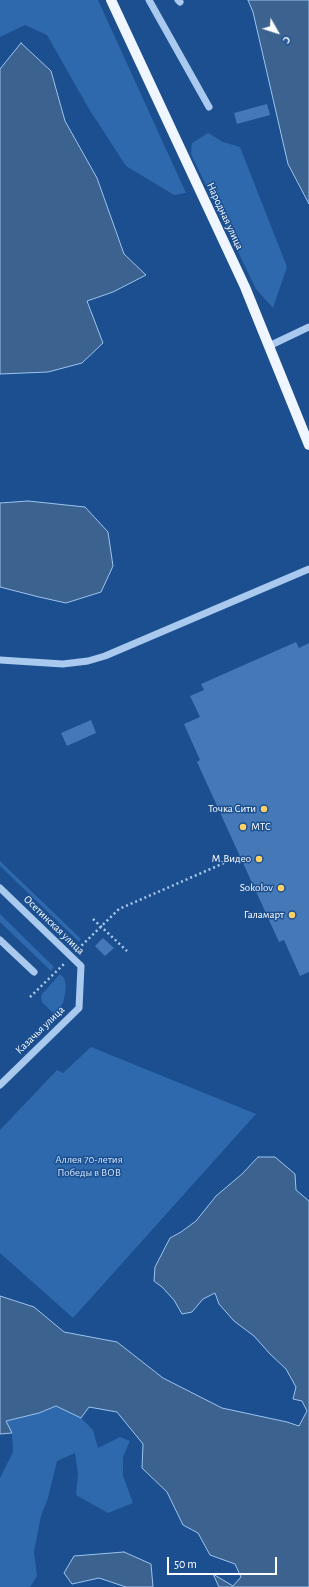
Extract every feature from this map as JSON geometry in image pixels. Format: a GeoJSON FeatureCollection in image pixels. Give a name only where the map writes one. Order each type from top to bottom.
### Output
{"type":"FeatureCollection","features":[{"type":"Feature","properties":{"kind":"main road","name":"Народная улица"},"geometry":{"type":"LineString","coordinates":[[111,0],[245,287],[309,445]]}},
{"type":"Feature","properties":{"kind":"street"},"geometry":{"type":"LineString","coordinates":[[149,0],[209,107]]}},
{"type":"Feature","properties":{"kind":"street"},"geometry":{"type":"LineString","coordinates":[[269,346],[309,328]]}},
{"type":"Feature","properties":{"kind":"street"},"geometry":{"type":"LineString","coordinates":[[0,660],[63,664],[88,661],[105,656],[309,569]]}},
{"type":"Feature","properties":{"kind":"street","name":"Осетинская улица"},"geometry":{"type":"LineString","coordinates":[[0,888],[81,966],[79,1008]]}},
{"type":"Feature","properties":{"kind":"street"},"geometry":{"type":"LineString","coordinates":[[0,940],[34,972]]}},
{"type":"Feature","properties":{"kind":"street","name":"Казачья улица"},"geometry":{"type":"LineString","coordinates":[[1,1081],[79,1008]]}},
{"type":"Feature","properties":{"kind":"path"},"geometry":{"type":"LineString","coordinates":[[30,997],[119,909],[240,856]]}},
{"type":"Feature","properties":{"kind":"path"},"geometry":{"type":"LineString","coordinates":[[93,919],[127,951]]}},
{"type":"Feature","properties":{"kind":"green space"},"geometry":{"type":"Polygon","coordinates":[[[0,0],[98,0],[186,193],[174,195],[126,166],[89,109],[47,35],[25,25],[0,37],[0,0]]]}},
{"type":"Feature","properties":{"kind":"green space"},"geometry":{"type":"Polygon","coordinates":[[[208,133],[223,142],[240,147],[287,267],[273,308],[256,289],[191,154],[192,143],[208,133]]]}},
{"type":"Feature","properties":{"kind":"green space"},"geometry":{"type":"Polygon","coordinates":[[[0,861],[81,939],[79,942],[0,866],[0,861]]]}},
{"type":"Feature","properties":{"kind":"green space"},"geometry":{"type":"Polygon","coordinates":[[[0,914],[54,967],[51,971],[0,922],[0,914]]]}},
{"type":"Feature","properties":{"kind":"green space"},"geometry":{"type":"Polygon","coordinates":[[[60,974],[64,978],[66,986],[63,1003],[55,1015],[42,1002],[41,997],[60,974]]]}},
{"type":"Feature","properties":{"kind":"green space","name":"Аллея 70-летия Победы в ВОВ"},"geometry":{"type":"Polygon","coordinates":[[[91,1047],[256,1114],[73,1318],[0,1253],[0,1130],[57,1070],[63,1073],[91,1047]]]}},
{"type":"Feature","properties":{"kind":"green space"},"geometry":{"type":"Polygon","coordinates":[[[57,1406],[81,1418],[93,1430],[98,1448],[120,1437],[130,1441],[123,1457],[123,1476],[133,1503],[108,1513],[76,1495],[78,1474],[75,1453],[57,1461],[48,1498],[41,1516],[34,1552],[37,1576],[30,1587],[0,1587],[0,1478],[13,1452],[12,1433],[6,1421],[39,1413],[57,1406]]]}},
{"type":"Feature","properties":{"kind":"shaded area"},"geometry":{"type":"Polygon","coordinates":[[[248,0],[309,0],[309,204],[288,164],[253,12],[248,0]]]}},
{"type":"Feature","properties":{"kind":"shaded area"},"geometry":{"type":"Polygon","coordinates":[[[21,43],[51,71],[65,121],[97,178],[124,254],[146,275],[113,292],[87,301],[103,343],[82,363],[48,372],[0,374],[0,69],[21,43]]]}},
{"type":"Feature","properties":{"kind":"shaded area"},"geometry":{"type":"Polygon","coordinates":[[[28,501],[85,507],[108,532],[113,566],[101,592],[66,603],[0,587],[0,503],[28,501]]]}},
{"type":"Feature","properties":{"kind":"shaded area"},"geometry":{"type":"Polygon","coordinates":[[[258,1157],[275,1157],[295,1174],[296,1190],[309,1201],[309,1587],[219,1587],[213,1574],[233,1586],[241,1577],[235,1564],[210,1555],[198,1533],[183,1525],[167,1492],[142,1468],[143,1444],[117,1412],[89,1407],[81,1418],[56,1406],[39,1413],[6,1421],[12,1433],[0,1434],[0,1296],[34,1307],[64,1332],[117,1342],[163,1378],[222,1408],[299,1426],[307,1411],[302,1401],[293,1399],[296,1387],[286,1369],[254,1336],[234,1321],[219,1304],[215,1293],[203,1299],[192,1312],[182,1314],[174,1300],[154,1281],[155,1267],[170,1238],[196,1221],[216,1196],[242,1174],[258,1157]]]}},
{"type":"Feature","properties":{"kind":"shaded area"},"geometry":{"type":"Polygon","coordinates":[[[124,1552],[151,1564],[153,1587],[126,1587],[99,1578],[72,1584],[64,1573],[74,1556],[124,1552]]]}},
{"type":"Feature","properties":{"kind":"building"},"geometry":{"type":"Polygon","coordinates":[[[267,104],[270,115],[237,124],[234,113],[267,104]]]}},
{"type":"Feature","properties":{"kind":"building","name":"Точка Сити"},"geometry":{"type":"Polygon","coordinates":[[[296,642],[299,648],[309,643],[309,972],[300,976],[284,940],[279,942],[197,762],[200,760],[184,724],[200,717],[190,696],[204,690],[201,684],[296,642]]]}},
{"type":"Feature","properties":{"kind":"building"},"geometry":{"type":"Polygon","coordinates":[[[91,720],[96,733],[67,746],[61,733],[91,720]]]}},
{"type":"Feature","properties":{"kind":"building"},"geometry":{"type":"Polygon","coordinates":[[[103,938],[114,948],[105,956],[95,946],[103,938]]]}},
{"type":"Feature","properties":{"kind":"place","name":"Точка Сити"},"geometry":{"type":"Point","coordinates":[264,809]}},
{"type":"Feature","properties":{"kind":"place","name":"МТС"},"geometry":{"type":"Point","coordinates":[243,827]}},
{"type":"Feature","properties":{"kind":"place","name":"М.Видео"},"geometry":{"type":"Point","coordinates":[259,859]}},
{"type":"Feature","properties":{"kind":"place","name":"Sokolov"},"geometry":{"type":"Point","coordinates":[281,888]}},
{"type":"Feature","properties":{"kind":"place","name":"Галамарт"},"geometry":{"type":"Point","coordinates":[292,915]}}]}
